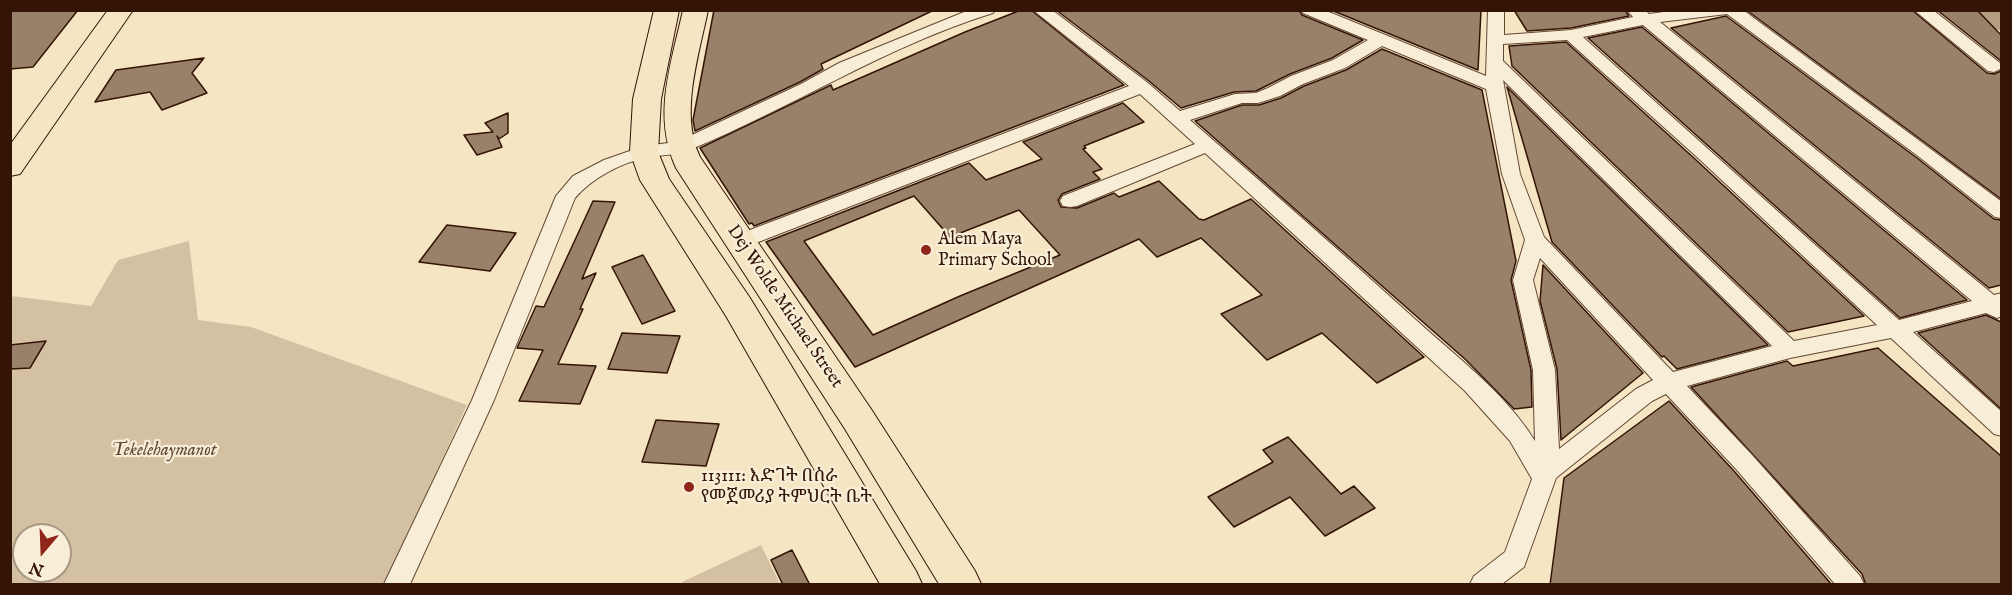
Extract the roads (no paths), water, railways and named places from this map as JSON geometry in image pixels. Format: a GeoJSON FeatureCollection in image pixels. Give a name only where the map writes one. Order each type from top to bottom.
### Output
{"type":"FeatureCollection","features":[{"type":"Feature","properties":{"kind":"main road"},"geometry":{"type":"LineString","coordinates":[[10,133],[98,10]]}},
{"type":"Feature","properties":{"kind":"main road"},"geometry":{"type":"LineString","coordinates":[[10,167],[121,10]]}},
{"type":"Feature","properties":{"kind":"main road","name":"Dej Wolde Michael Street"},"geometry":{"type":"LineString","coordinates":[[667,10],[647,99],[644,152],[664,196],[738,307],[902,585]]}},
{"type":"Feature","properties":{"kind":"main road","name":"Dej Wolde Michael Street"},"geometry":{"type":"LineString","coordinates":[[696,10],[680,95],[678,122],[681,147],[691,168],[858,419],[961,585]]}},
{"type":"Feature","properties":{"kind":"main road"},"geometry":{"type":"LineString","coordinates":[[813,434],[858,419]]}},
{"type":"Feature","properties":{"kind":"street"},"geometry":{"type":"LineString","coordinates":[[397,585],[483,399],[566,196],[572,187],[611,164],[644,152],[681,147],[807,88],[844,67],[964,17],[987,10]]}},
{"type":"Feature","properties":{"kind":"street"},"geometry":{"type":"LineString","coordinates":[[1041,10],[1142,87],[1206,146],[1313,238],[1473,385],[1518,434],[1545,475]]}},
{"type":"Feature","properties":{"kind":"street"},"geometry":{"type":"LineString","coordinates":[[1309,10],[1494,86]]}},
{"type":"Feature","properties":{"kind":"street"},"geometry":{"type":"LineString","coordinates":[[1496,10],[1494,86],[1511,174],[1535,240],[1744,462],[1851,585]]}},
{"type":"Feature","properties":{"kind":"street"},"geometry":{"type":"LineString","coordinates":[[1495,40],[1571,35],[1640,15],[1722,10]]}},
{"type":"Feature","properties":{"kind":"street"},"geometry":{"type":"LineString","coordinates":[[1732,10],[1926,153],[2001,212]]}},
{"type":"Feature","properties":{"kind":"street"},"geometry":{"type":"LineString","coordinates":[[1922,10],[1994,67]]}},
{"type":"Feature","properties":{"kind":"street"},"geometry":{"type":"LineString","coordinates":[[1640,15],[1997,306]]}},
{"type":"Feature","properties":{"kind":"street"},"geometry":{"type":"LineString","coordinates":[[1571,35],[1696,145],[2001,427]]}},
{"type":"Feature","properties":{"kind":"street"},"geometry":{"type":"LineString","coordinates":[[1177,118],[1241,98],[1258,98],[1274,93],[1297,80],[1340,64],[1380,40]]}},
{"type":"Feature","properties":{"kind":"street"},"geometry":{"type":"LineString","coordinates":[[1495,63],[1790,350]]}},
{"type":"Feature","properties":{"kind":"street"},"geometry":{"type":"LineString","coordinates":[[741,241],[1142,87]]}},
{"type":"Feature","properties":{"kind":"street"},"geometry":{"type":"LineString","coordinates":[[647,99],[680,95]]}},
{"type":"Feature","properties":{"kind":"street"},"geometry":{"type":"LineString","coordinates":[[1070,201],[1206,146]]}},
{"type":"Feature","properties":{"kind":"street"},"geometry":{"type":"LineString","coordinates":[[1483,585],[1515,559],[1545,475],[1544,370],[1523,280],[1535,240]]}},
{"type":"Feature","properties":{"kind":"street"},"geometry":{"type":"LineString","coordinates":[[1545,475],[1644,395],[1670,382],[1790,350],[1997,306]]}},
{"type":"Feature","properties":{"kind":"waterway"},"geometry":{"type":"LineString","coordinates":[[1992,10],[2002,22]]}},
{"type":"Feature","properties":{"kind":"place","name":"Alem Maya Primary School"},"geometry":{"type":"Point","coordinates":[926,250]}},
{"type":"Feature","properties":{"kind":"place","name":"113111: እድገት በስራ የመጀመሪያ ትምህርት ቤት"},"geometry":{"type":"Point","coordinates":[689,487]}},
{"type":"Feature","properties":{"kind":"park label","name":"Tekelehaymanot"},"geometry":{"type":"Point","coordinates":[164,451]}}]}
